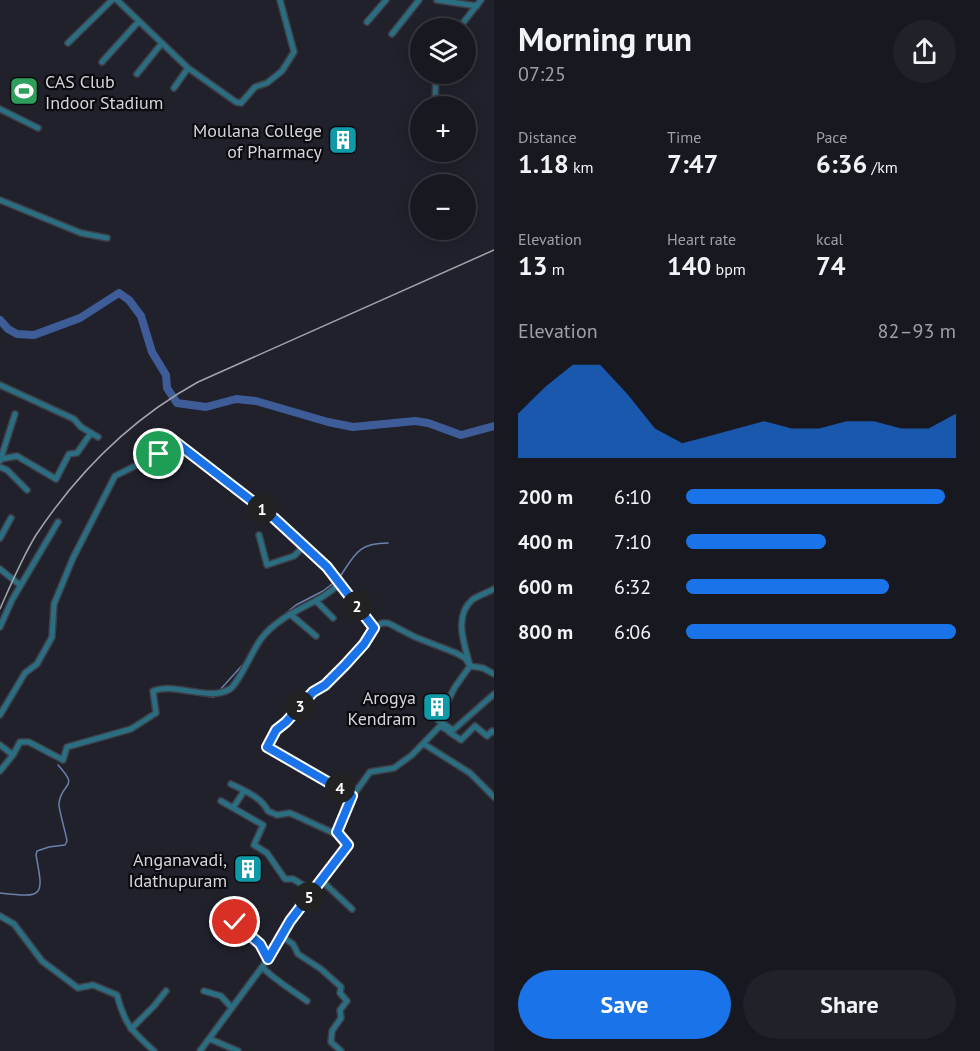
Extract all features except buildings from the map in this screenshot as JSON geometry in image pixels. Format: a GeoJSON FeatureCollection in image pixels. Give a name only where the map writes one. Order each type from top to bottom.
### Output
{"type":"FeatureCollection","features":[{"type":"Feature","properties":{"kind":"street"},"geometry":{"type":"LineString","coordinates":[[68,43],[115,0],[188,68],[227,97],[241,103],[255,87],[267,83],[282,71],[294,52],[280,0]]}},
{"type":"Feature","properties":{"kind":"street"},"geometry":{"type":"LineString","coordinates":[[367,21],[386,0]]}},
{"type":"Feature","properties":{"kind":"street"},"geometry":{"type":"LineString","coordinates":[[392,34],[419,0]]}},
{"type":"Feature","properties":{"kind":"street"},"geometry":{"type":"LineString","coordinates":[[437,0],[477,6]]}},
{"type":"Feature","properties":{"kind":"street"},"geometry":{"type":"LineString","coordinates":[[467,18],[481,0]]}},
{"type":"Feature","properties":{"kind":"street"},"geometry":{"type":"LineString","coordinates":[[102,62],[139,21]]}},
{"type":"Feature","properties":{"kind":"street"},"geometry":{"type":"LineString","coordinates":[[137,74],[162,43]]}},
{"type":"Feature","properties":{"kind":"street"},"geometry":{"type":"LineString","coordinates":[[174,88],[188,68]]}},
{"type":"Feature","properties":{"kind":"street"},"geometry":{"type":"LineString","coordinates":[[0,109],[38,129]]}},
{"type":"Feature","properties":{"kind":"street"},"geometry":{"type":"LineString","coordinates":[[0,200],[81,233],[107,238]]}},
{"type":"Feature","properties":{"kind":"street"},"geometry":{"type":"LineString","coordinates":[[0,384],[74,418],[81,427],[98,437]]}},
{"type":"Feature","properties":{"kind":"street"},"geometry":{"type":"LineString","coordinates":[[0,460],[15,414]]}},
{"type":"Feature","properties":{"kind":"street"},"geometry":{"type":"LineString","coordinates":[[0,460],[17,456],[56,479],[69,454],[77,453],[91,433]]}},
{"type":"Feature","properties":{"kind":"street"},"geometry":{"type":"LineString","coordinates":[[0,715],[25,673],[37,664],[52,637],[54,604],[73,558],[115,476],[159,454],[169,437],[274,518],[327,567],[374,628]]}},
{"type":"Feature","properties":{"kind":"street"},"geometry":{"type":"LineString","coordinates":[[0,467],[7,470],[27,490]]}},
{"type":"Feature","properties":{"kind":"street"},"geometry":{"type":"LineString","coordinates":[[1,536],[11,518]]}},
{"type":"Feature","properties":{"kind":"street"},"geometry":{"type":"LineString","coordinates":[[0,627],[20,585],[58,522]]}},
{"type":"Feature","properties":{"kind":"street"},"geometry":{"type":"LineString","coordinates":[[259,535],[267,566],[294,556],[304,546]]}},
{"type":"Feature","properties":{"kind":"street"},"geometry":{"type":"LineString","coordinates":[[0,568],[20,585]]}},
{"type":"Feature","properties":{"kind":"street"},"geometry":{"type":"LineString","coordinates":[[0,771],[20,742],[29,742],[63,760],[67,747],[131,729],[156,713],[153,691],[163,687],[216,693],[231,688],[262,638],[291,614],[308,603],[316,601],[340,584]]}},
{"type":"Feature","properties":{"kind":"street"},"geometry":{"type":"LineString","coordinates":[[494,589],[471,601],[461,619],[470,666],[455,687],[438,720],[461,740],[475,726],[487,736],[492,731],[494,732]]}},
{"type":"Feature","properties":{"kind":"street"},"geometry":{"type":"LineString","coordinates":[[316,601],[333,618]]}},
{"type":"Feature","properties":{"kind":"street"},"geometry":{"type":"LineString","coordinates":[[291,614],[316,636]]}},
{"type":"Feature","properties":{"kind":"street"},"geometry":{"type":"LineString","coordinates":[[352,796],[267,747],[276,730],[313,692],[325,685],[345,665],[364,644],[374,628],[382,623],[388,623],[408,634],[456,653],[465,658],[470,666],[483,668],[494,674]]}},
{"type":"Feature","properties":{"kind":"street"},"geometry":{"type":"LineString","coordinates":[[451,731],[494,694]]}},
{"type":"Feature","properties":{"kind":"street"},"geometry":{"type":"LineString","coordinates":[[200,1051],[262,968],[290,921],[348,845],[337,832],[352,796],[370,772],[394,768],[424,744],[440,726],[451,731]]}},
{"type":"Feature","properties":{"kind":"street"},"geometry":{"type":"LineString","coordinates":[[424,744],[470,773],[494,797]]}},
{"type":"Feature","properties":{"kind":"street"},"geometry":{"type":"LineString","coordinates":[[0,745],[13,755]]}},
{"type":"Feature","properties":{"kind":"street"},"geometry":{"type":"LineString","coordinates":[[231,784],[265,804],[268,811],[277,815],[290,813],[340,836]]}},
{"type":"Feature","properties":{"kind":"street"},"geometry":{"type":"LineString","coordinates":[[233,808],[244,791]]}},
{"type":"Feature","properties":{"kind":"street"},"geometry":{"type":"LineString","coordinates":[[221,801],[262,825],[254,845],[267,853],[285,879],[293,879],[313,891]]}},
{"type":"Feature","properties":{"kind":"street"},"geometry":{"type":"LineString","coordinates":[[322,881],[352,909]]}},
{"type":"Feature","properties":{"kind":"street"},"geometry":{"type":"LineString","coordinates":[[0,916],[14,924],[42,961],[78,988],[93,985],[117,995],[123,1017],[131,1029],[154,1051]]}},
{"type":"Feature","properties":{"kind":"street"},"geometry":{"type":"LineString","coordinates":[[235,922],[260,944],[268,959]]}},
{"type":"Feature","properties":{"kind":"street"},"geometry":{"type":"LineString","coordinates":[[281,936],[293,944],[298,954],[321,969],[341,987],[340,993],[347,1001],[340,1010],[341,1018],[332,1030],[331,1042],[341,1051]]}},
{"type":"Feature","properties":{"kind":"street"},"geometry":{"type":"LineString","coordinates":[[262,968],[307,1001]]}},
{"type":"Feature","properties":{"kind":"street"},"geometry":{"type":"LineString","coordinates":[[131,1029],[166,991]]}},
{"type":"Feature","properties":{"kind":"street"},"geometry":{"type":"LineString","coordinates":[[204,991],[221,996],[232,1008]]}},
{"type":"Feature","properties":{"kind":"street"},"geometry":{"type":"LineString","coordinates":[[210,1039],[238,1051]]}},
{"type":"Feature","properties":{"kind":"shaded area","name":"CAS Club Indoor Stadium"},"geometry":{"type":"Polygon","coordinates":[[[22,81],[34,89],[26,101],[14,92],[22,81]]]}},
{"type":"Feature","properties":{"kind":"waterway"},"geometry":{"type":"LineString","coordinates":[[0,320],[8,329],[17,334],[34,335],[80,318],[119,293],[129,300],[141,316],[152,352],[166,375],[167,388],[177,403],[206,407],[236,399],[256,401],[353,427],[415,421],[428,423],[461,435],[494,426]]}},
{"type":"Feature","properties":{"kind":"waterway"},"geometry":{"type":"LineString","coordinates":[[339,578],[353,557],[363,548],[388,543]]}},
{"type":"Feature","properties":{"kind":"waterway"},"geometry":{"type":"LineString","coordinates":[[280,618],[296,605],[323,591],[336,581]]}},
{"type":"Feature","properties":{"kind":"waterway"},"geometry":{"type":"LineString","coordinates":[[219,691],[246,661]]}},
{"type":"Feature","properties":{"kind":"waterway"},"geometry":{"type":"LineString","coordinates":[[204,696],[214,697],[216,695]]}},
{"type":"Feature","properties":{"kind":"waterway"},"geometry":{"type":"LineString","coordinates":[[0,893],[25,895],[38,892],[40,879],[37,851],[65,845],[67,841],[59,803],[69,782],[58,765]]}},
{"type":"Feature","properties":{"kind":"railway"},"geometry":{"type":"LineString","coordinates":[[0,609],[26,553],[52,512],[88,469],[128,430],[150,413],[198,382],[494,250]]}},
{"type":"Feature","properties":{"kind":"place","name":"CAS Club Indoor Stadium"},"geometry":{"type":"Point","coordinates":[24,91]}},
{"type":"Feature","properties":{"kind":"place","name":"Moulana College of Pharmacy"},"geometry":{"type":"Point","coordinates":[343,140]}},
{"type":"Feature","properties":{"kind":"place","name":"Arogya Kendram"},"geometry":{"type":"Point","coordinates":[437,707]}},
{"type":"Feature","properties":{"kind":"place","name":"Anganavadi, Idathupuram"},"geometry":{"type":"Point","coordinates":[248,869]}},
{"type":"Feature","properties":{"kind":"route"},"geometry":{"type":"LineString","coordinates":[[159,454],[169,437],[274,518],[327,567],[374,628],[364,644],[345,665],[325,685],[313,692],[286,722],[280,725],[267,747],[352,796],[337,832],[348,845],[290,921],[268,959],[260,944],[246,929],[235,922]]}}]}
